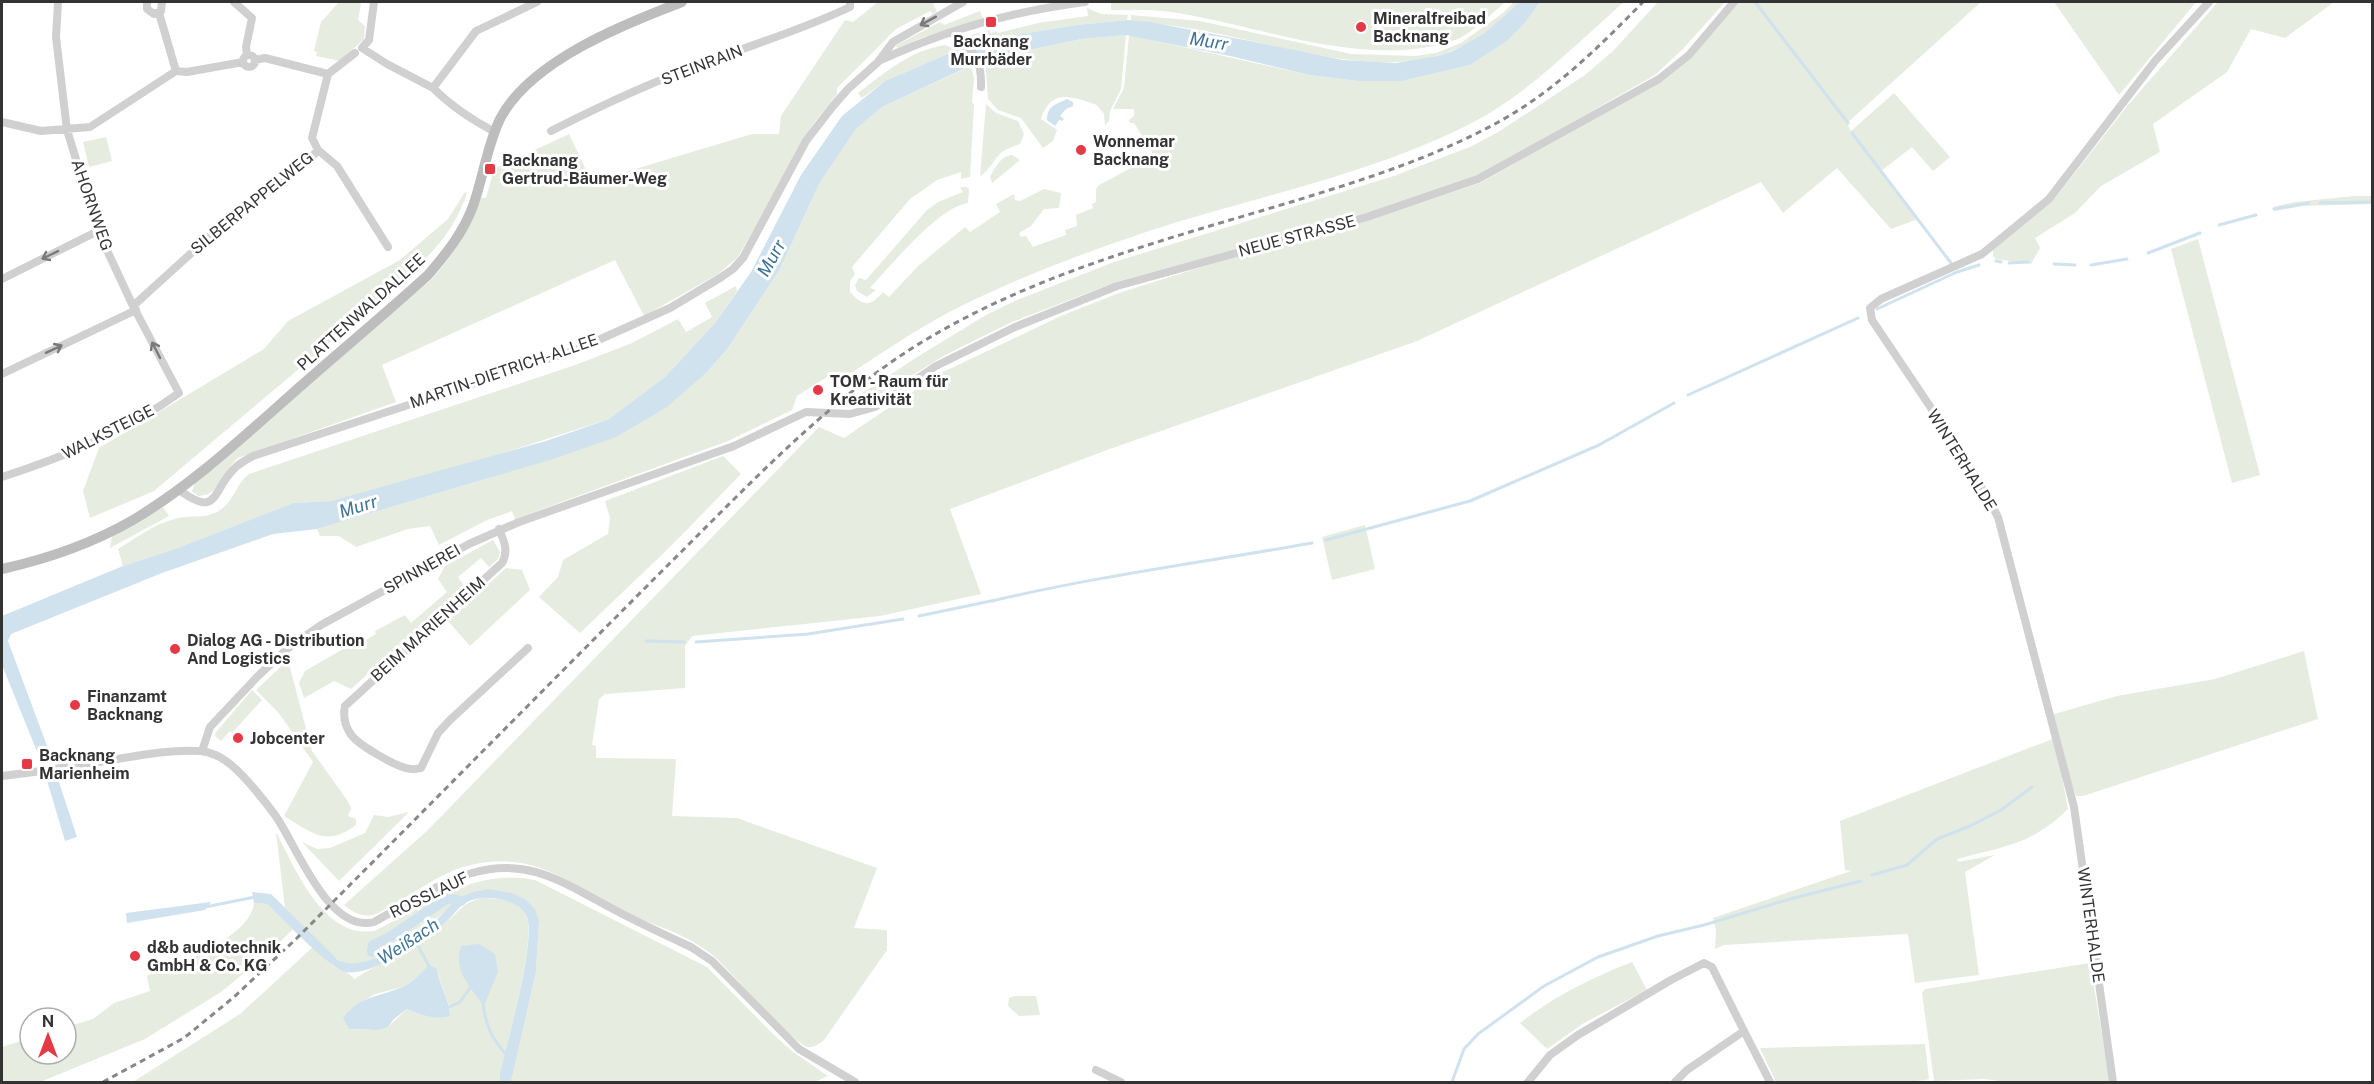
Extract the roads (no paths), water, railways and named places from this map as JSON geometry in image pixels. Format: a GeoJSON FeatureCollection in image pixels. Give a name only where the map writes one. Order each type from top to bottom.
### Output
{"type":"FeatureCollection","features":[{"type":"Feature","properties":{"kind":"street","name":"AHORNWEG"},"geometry":{"type":"LineString","coordinates":[[58,2],[56,37],[67,130],[98,231],[134,308],[178,393]]}},
{"type":"Feature","properties":{"kind":"street"},"geometry":{"type":"LineString","coordinates":[[147,2],[148,12],[154,14],[163,9],[162,2]]}},
{"type":"Feature","properties":{"kind":"street"},"geometry":{"type":"LineString","coordinates":[[234,2],[252,18],[245,59]]}},
{"type":"Feature","properties":{"kind":"street"},"geometry":{"type":"LineString","coordinates":[[433,88],[476,31],[537,2]]}},
{"type":"Feature","properties":{"kind":"street","name":"PLATTENWALDALLEE"},"geometry":{"type":"LineString","coordinates":[[2,569],[25,564],[100,537],[132,520],[178,490],[218,458],[428,275],[463,228],[472,207],[495,132],[504,112],[528,82],[547,66],[646,15],[682,2]]}},
{"type":"Feature","properties":{"kind":"street","name":"STEINRAIN"},"geometry":{"type":"LineString","coordinates":[[551,130],[591,110],[708,61],[798,31],[850,7],[850,2]]}},
{"type":"Feature","properties":{"kind":"street","name":"MARTIN-DIETRICH-ALLEE"},"geometry":{"type":"LineString","coordinates":[[178,490],[195,501],[209,501],[217,496],[232,471],[253,456],[576,350],[670,308],[695,294],[733,269],[743,258],[806,141],[848,89],[878,62],[893,42],[963,2]]}},
{"type":"Feature","properties":{"kind":"street","name":"MARTIN-DIETRICH-ALLEE"},"geometry":{"type":"LineString","coordinates":[[878,62],[919,43],[952,33],[1029,11],[1085,2]]}},
{"type":"Feature","properties":{"kind":"street","name":"NEUE STRASSE"},"geometry":{"type":"LineString","coordinates":[[829,412],[850,414],[875,407],[936,366],[1015,327],[1117,286],[1367,217],[1478,179],[1659,79],[1689,55],[1734,2]]}},
{"type":"Feature","properties":{"kind":"street","name":"WINTERHALDE"},"geometry":{"type":"LineString","coordinates":[[2113,1083],[2074,807],[1998,517],[1970,466],[1872,320],[1870,308],[1881,298],[1982,254],[2049,199],[2155,61],[2209,2]]}},
{"type":"Feature","properties":{"kind":"street"},"geometry":{"type":"LineString","coordinates":[[372,3],[369,17],[369,40],[362,48],[433,88],[445,100],[478,124],[495,132]]}},
{"type":"Feature","properties":{"kind":"street"},"geometry":{"type":"LineString","coordinates":[[159,13],[176,71]]}},
{"type":"Feature","properties":{"kind":"street"},"geometry":{"type":"LineString","coordinates":[[952,33],[972,51],[979,62],[981,87]]}},
{"type":"Feature","properties":{"kind":"street"},"geometry":{"type":"LineString","coordinates":[[355,54],[328,74],[312,138],[318,150],[337,166],[388,247]]}},
{"type":"Feature","properties":{"kind":"street"},"geometry":{"type":"LineString","coordinates":[[2,122],[41,131],[90,127],[176,71],[187,72],[245,59],[251,55],[255,60],[265,58],[328,74]]}},
{"type":"Feature","properties":{"kind":"street","name":"SILBERPAPPELWEG"},"geometry":{"type":"LineString","coordinates":[[2,374],[134,308],[231,217],[258,195],[280,184],[303,167],[318,150]]}},
{"type":"Feature","properties":{"kind":"street"},"geometry":{"type":"LineString","coordinates":[[2,279],[98,231]]}},
{"type":"Feature","properties":{"kind":"street","name":"WALKSTEIGE"},"geometry":{"type":"LineString","coordinates":[[2,477],[45,463],[93,443],[178,393]]}},
{"type":"Feature","properties":{"kind":"street","name":"SPINNEREI"},"geometry":{"type":"LineString","coordinates":[[202,751],[210,727],[287,649],[321,625],[390,586],[499,529],[734,446],[806,412],[829,412]]}},
{"type":"Feature","properties":{"kind":"street","name":"BEIM MARIENHEIM"},"geometry":{"type":"LineString","coordinates":[[499,529],[506,544],[506,557],[502,564],[345,706],[343,717],[350,735],[368,749],[410,770],[421,768],[438,734],[450,720],[528,648]]}},
{"type":"Feature","properties":{"kind":"street"},"geometry":{"type":"LineString","coordinates":[[2,776],[136,756],[202,751]]}},
{"type":"Feature","properties":{"kind":"street","name":"ROSSLAUF"},"geometry":{"type":"LineString","coordinates":[[202,751],[226,761],[249,785],[275,815],[324,896],[335,909],[354,921],[374,922],[450,881],[470,873],[504,867],[534,870],[571,885],[613,909],[691,947],[712,961],[783,1034],[818,1062],[855,1083]]}},
{"type":"Feature","properties":{"kind":"street"},"geometry":{"type":"LineString","coordinates":[[1528,1083],[1551,1055],[1578,1035],[1704,963],[1712,967],[1770,1083]]}},
{"type":"Feature","properties":{"kind":"street"},"geometry":{"type":"LineString","coordinates":[[1675,1083],[1687,1070],[1744,1030]]}},
{"type":"Feature","properties":{"kind":"street"},"geometry":{"type":"LineString","coordinates":[[1096,1070],[1121,1083]]}},
{"type":"Feature","properties":{"kind":"water","name":"Murr"},"geometry":{"type":"Polygon","coordinates":[[[1520,2],[1540,2],[1525,23],[1507,41],[1470,65],[1402,81],[1358,81],[1309,75],[1126,35],[1082,39],[985,59],[882,107],[856,129],[819,184],[780,269],[728,348],[708,371],[667,407],[616,437],[553,459],[317,529],[273,534],[162,573],[11,634],[8,641],[53,762],[42,764],[2,665],[2,616],[123,566],[175,549],[293,503],[331,501],[546,441],[609,419],[665,377],[715,323],[751,272],[801,175],[842,116],[885,81],[957,50],[1022,34],[1127,20],[1150,22],[1343,60],[1396,63],[1453,51],[1485,33],[1520,2]]]}},
{"type":"Feature","properties":{"kind":"water"},"geometry":{"type":"Polygon","coordinates":[[[1067,99],[1073,102],[1073,106],[1066,109],[1060,116],[1064,119],[1059,120],[1055,126],[1047,120],[1047,115],[1054,106],[1067,99]]]}},
{"type":"Feature","properties":{"kind":"water"},"geometry":{"type":"Polygon","coordinates":[[[57,776],[77,837],[65,841],[46,777],[57,776]]]}},
{"type":"Feature","properties":{"kind":"water"},"geometry":{"type":"Polygon","coordinates":[[[488,889],[511,893],[525,899],[535,909],[539,921],[536,972],[511,1082],[500,1082],[500,1073],[520,993],[528,948],[529,930],[524,911],[509,902],[496,899],[480,898],[470,901],[413,947],[370,969],[346,972],[318,953],[267,904],[254,903],[252,892],[271,894],[338,960],[349,963],[374,959],[388,953],[425,929],[458,899],[488,889]]]}},
{"type":"Feature","properties":{"kind":"water"},"geometry":{"type":"Polygon","coordinates":[[[211,902],[205,910],[127,923],[126,913],[211,902]]]}},
{"type":"Feature","properties":{"kind":"water"},"geometry":{"type":"Polygon","coordinates":[[[479,944],[495,954],[498,972],[484,1006],[468,985],[459,964],[461,946],[479,944]]]}},
{"type":"Feature","properties":{"kind":"water"},"geometry":{"type":"Polygon","coordinates":[[[429,965],[437,969],[450,1016],[434,1018],[407,1009],[388,1027],[378,1030],[349,1029],[343,1018],[349,1010],[371,997],[404,986],[429,965]]]}},
{"type":"Feature","properties":{"kind":"waterway"},"geometry":{"type":"LineString","coordinates":[[1755,2],[1848,123]]}},
{"type":"Feature","properties":{"kind":"waterway"},"geometry":{"type":"LineString","coordinates":[[1852,133],[1951,263]]}},
{"type":"Feature","properties":{"kind":"waterway"},"geometry":{"type":"LineString","coordinates":[[2320,203],[2372,202]]}},
{"type":"Feature","properties":{"kind":"waterway"},"geometry":{"type":"LineString","coordinates":[[2274,209],[2309,203]]}},
{"type":"Feature","properties":{"kind":"waterway"},"geometry":{"type":"LineString","coordinates":[[2219,225],[2256,215]]}},
{"type":"Feature","properties":{"kind":"waterway"},"geometry":{"type":"LineString","coordinates":[[2148,253],[2200,233]]}},
{"type":"Feature","properties":{"kind":"waterway"},"geometry":{"type":"LineString","coordinates":[[2091,265],[2127,259]]}},
{"type":"Feature","properties":{"kind":"waterway"},"geometry":{"type":"LineString","coordinates":[[1996,261],[2001,262]]}},
{"type":"Feature","properties":{"kind":"waterway"},"geometry":{"type":"LineString","coordinates":[[2009,263],[2028,262]]}},
{"type":"Feature","properties":{"kind":"waterway"},"geometry":{"type":"LineString","coordinates":[[2054,264],[2075,265]]}},
{"type":"Feature","properties":{"kind":"waterway"},"geometry":{"type":"LineString","coordinates":[[1877,309],[1957,272],[1979,265]]}},
{"type":"Feature","properties":{"kind":"waterway"},"geometry":{"type":"LineString","coordinates":[[1688,395],[1858,318]]}},
{"type":"Feature","properties":{"kind":"waterway"},"geometry":{"type":"LineString","coordinates":[[1326,540],[1470,501],[1599,445],[1674,403]]}},
{"type":"Feature","properties":{"kind":"waterway"},"geometry":{"type":"LineString","coordinates":[[992,601],[1111,577],[1312,543]]}},
{"type":"Feature","properties":{"kind":"waterway"},"geometry":{"type":"LineString","coordinates":[[919,616],[991,601]]}},
{"type":"Feature","properties":{"kind":"waterway"},"geometry":{"type":"LineString","coordinates":[[696,642],[808,634],[903,619]]}},
{"type":"Feature","properties":{"kind":"waterway"},"geometry":{"type":"LineString","coordinates":[[646,641],[684,642]]}},
{"type":"Feature","properties":{"kind":"waterway"},"geometry":{"type":"LineString","coordinates":[[1872,875],[1907,865],[1937,839],[2001,810],[2032,787]]}},
{"type":"Feature","properties":{"kind":"waterway"},"geometry":{"type":"LineString","coordinates":[[1452,1082],[1464,1049],[1478,1034],[1544,986],[1598,957],[1658,936],[1861,881]]}},
{"type":"Feature","properties":{"kind":"waterway","name":"Weißach"},"geometry":{"type":"LineString","coordinates":[[205,907],[255,897]]}},
{"type":"Feature","properties":{"kind":"waterway"},"geometry":{"type":"LineString","coordinates":[[372,952],[373,945],[390,937],[448,898],[461,901]]}},
{"type":"Feature","properties":{"kind":"waterway"},"geometry":{"type":"LineString","coordinates":[[415,940],[430,968]]}},
{"type":"Feature","properties":{"kind":"waterway"},"geometry":{"type":"LineString","coordinates":[[449,1007],[460,1002],[470,988]]}},
{"type":"Feature","properties":{"kind":"waterway"},"geometry":{"type":"LineString","coordinates":[[483,1004],[490,1031],[506,1054]]}},
{"type":"Feature","properties":{"kind":"railway"},"geometry":{"type":"LineString","coordinates":[[103,1082],[184,1038],[234,997],[296,939],[755,478],[819,419],[887,365],[965,318],[1055,277],[1148,245],[1372,176],[1477,133],[1522,108],[1559,81],[1643,2]]}},
{"type":"Feature","properties":{"kind":"place","name":"Backnang Murrbäder"},"geometry":{"type":"Point","coordinates":[991,22]}},
{"type":"Feature","properties":{"kind":"place","name":"Mineralfreibad Backnang"},"geometry":{"type":"Point","coordinates":[1361,27]}},
{"type":"Feature","properties":{"kind":"place","name":"Wonnemar Backnang"},"geometry":{"type":"Point","coordinates":[1081,150]}},
{"type":"Feature","properties":{"kind":"place","name":"Backnang Gertrud-Bäumer-Weg"},"geometry":{"type":"Point","coordinates":[490,169]}},
{"type":"Feature","properties":{"kind":"place","name":"TOM - Raum für Kreativität"},"geometry":{"type":"Point","coordinates":[818,390]}},
{"type":"Feature","properties":{"kind":"place","name":"Dialog AG - Distribution And Logistics"},"geometry":{"type":"Point","coordinates":[175,649]}},
{"type":"Feature","properties":{"kind":"place","name":"Finanzamt Backnang"},"geometry":{"type":"Point","coordinates":[75,705]}},
{"type":"Feature","properties":{"kind":"place","name":"Jobcenter"},"geometry":{"type":"Point","coordinates":[238,738]}},
{"type":"Feature","properties":{"kind":"place","name":"Backnang Marienheim"},"geometry":{"type":"Point","coordinates":[27,764]}},
{"type":"Feature","properties":{"kind":"place","name":"d&b audiotechnik GmbH & Co. KG"},"geometry":{"type":"Point","coordinates":[135,956]}}]}
